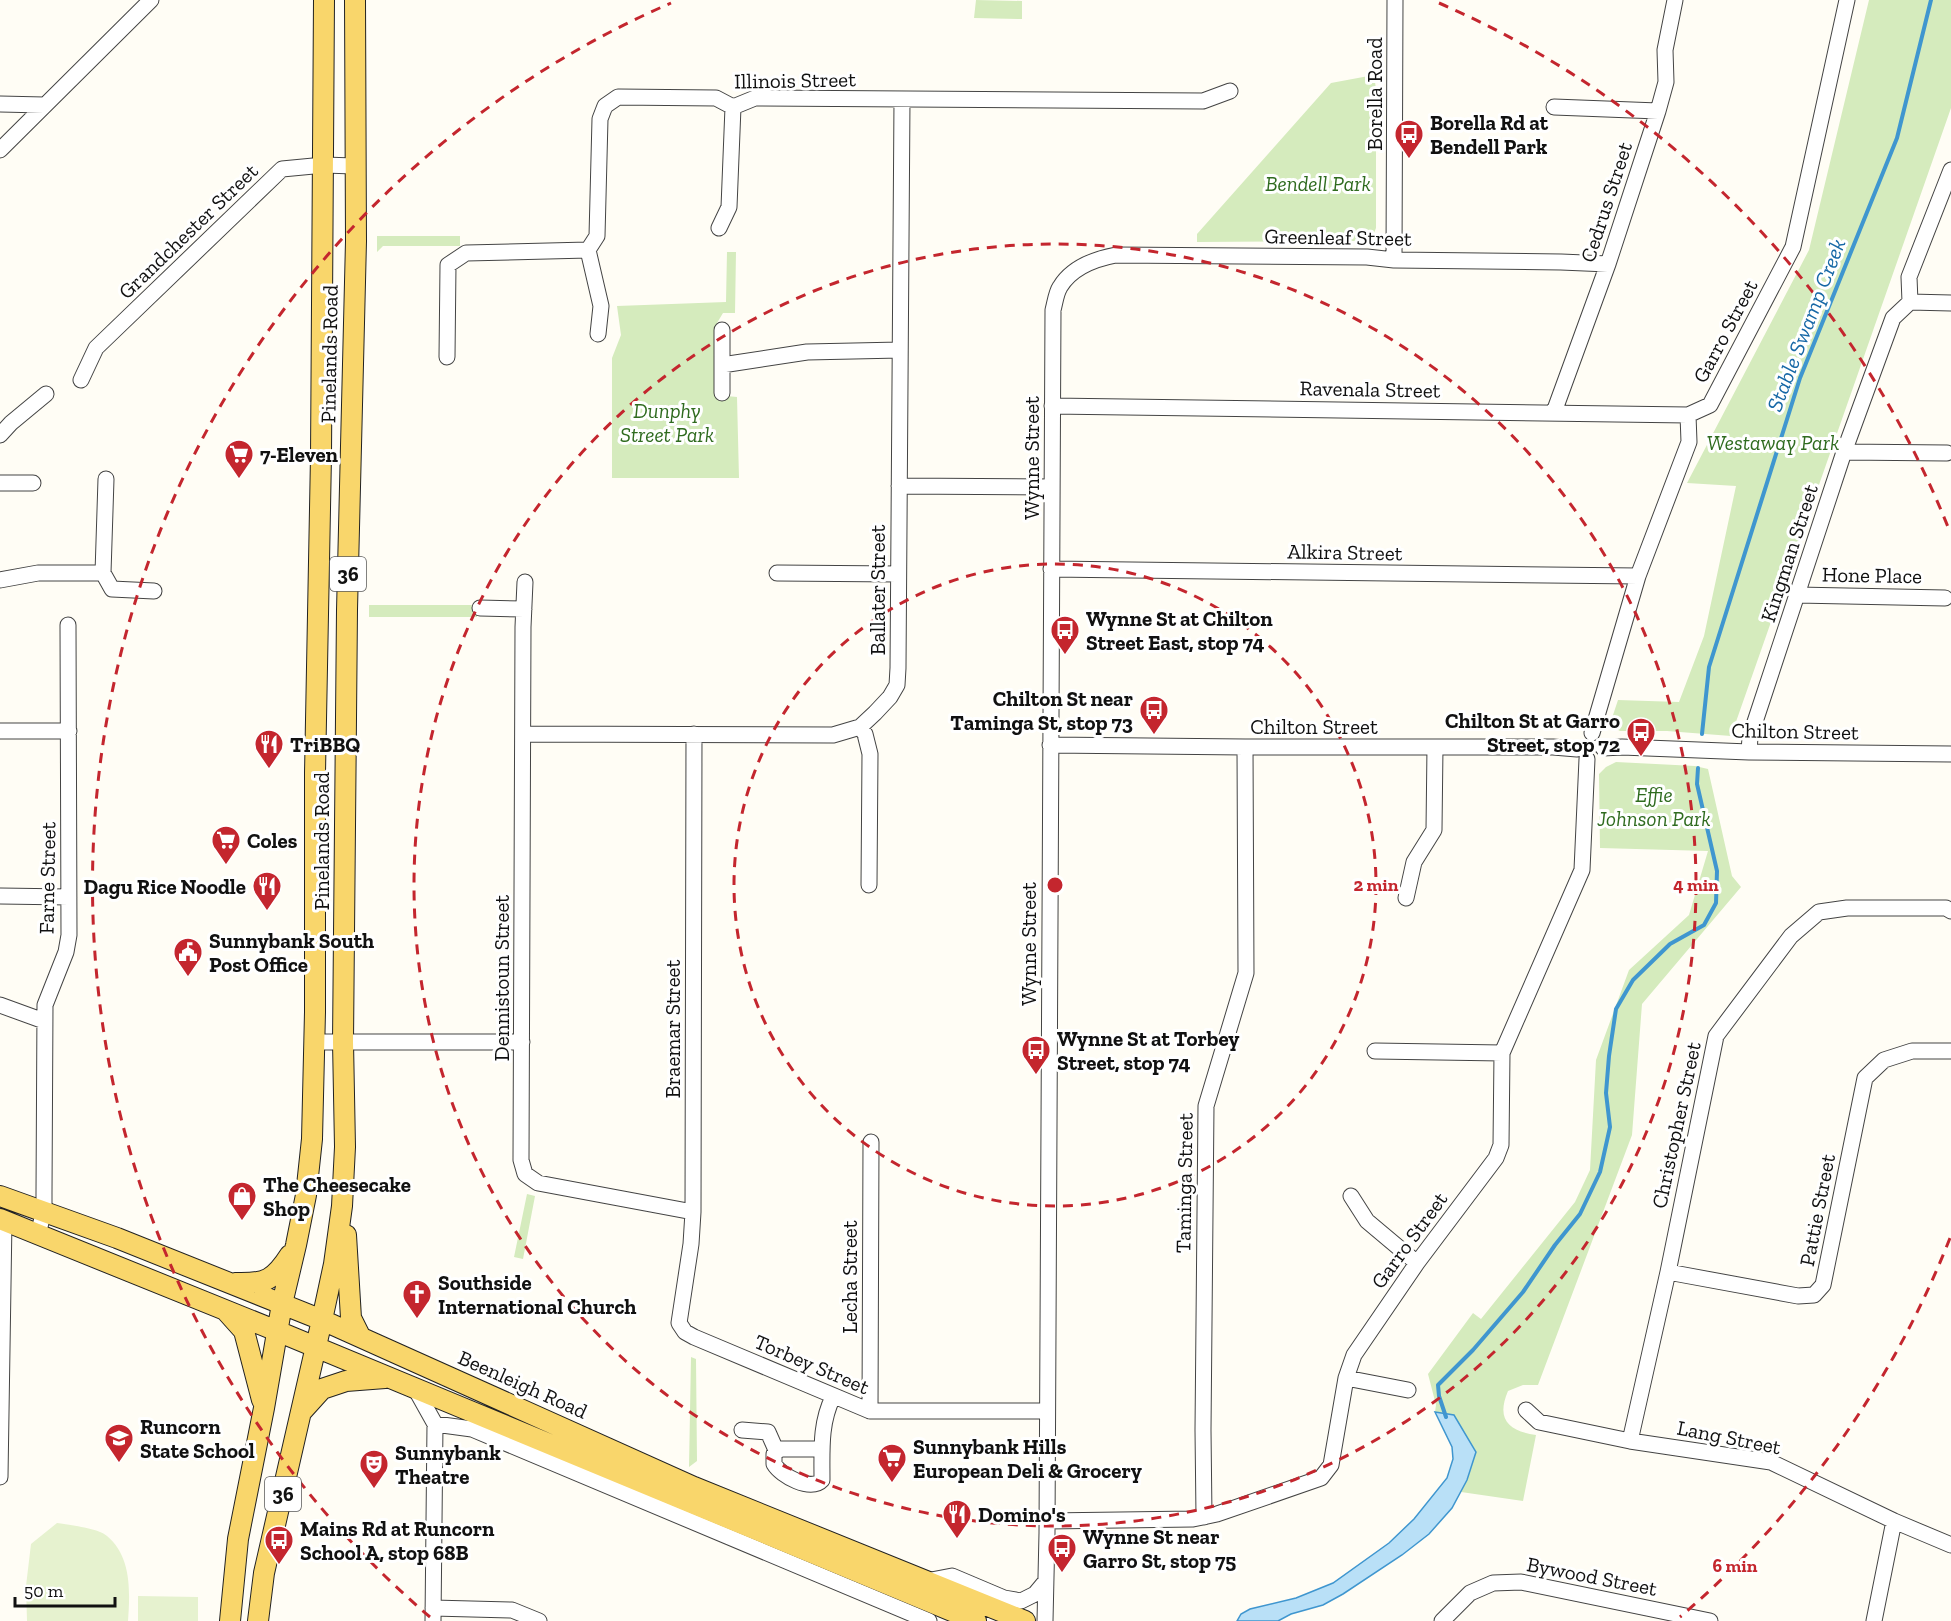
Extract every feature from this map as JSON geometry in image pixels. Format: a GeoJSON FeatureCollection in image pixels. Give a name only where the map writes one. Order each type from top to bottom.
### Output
{"type":"FeatureCollection","features":[{"type":"Feature","properties":{"kind":"main road","name":"Pinelands Road"},"geometry":{"type":"LineString","coordinates":[[282,1304],[306,1195],[312,1139],[315,1042],[315,773],[324,165],[324,0]]}},
{"type":"Feature","properties":{"kind":"main road","name":"Pinelands Road"},"geometry":{"type":"LineString","coordinates":[[322,1320],[334,1264],[342,1206],[345,1147],[343,1042],[347,598],[356,241],[355,0]]}},
{"type":"Feature","properties":{"kind":"main road","name":"Beenleigh Road"},"geometry":{"type":"LineString","coordinates":[[0,1196],[117,1238],[322,1320],[694,1487],[1025,1621]]}},
{"type":"Feature","properties":{"kind":"main road"},"geometry":{"type":"LineString","coordinates":[[342,1206],[347,1244],[351,1318],[360,1336]]}},
{"type":"Feature","properties":{"kind":"main road","name":"Beenleigh Road"},"geometry":{"type":"LineString","coordinates":[[2,1219],[976,1621]]}},
{"type":"Feature","properties":{"kind":"main road"},"geometry":{"type":"LineString","coordinates":[[226,1282],[253,1283],[277,1275],[296,1245]]}},
{"type":"Feature","properties":{"kind":"main road","name":"36"},"geometry":{"type":"LineString","coordinates":[[230,1621],[238,1539],[282,1304]]}},
{"type":"Feature","properties":{"kind":"main road"},"geometry":{"type":"LineString","coordinates":[[226,1310],[244,1331],[264,1408]]}},
{"type":"Feature","properties":{"kind":"main road","name":"36"},"geometry":{"type":"LineString","coordinates":[[258,1621],[264,1574],[322,1320]]}},
{"type":"Feature","properties":{"kind":"main road"},"geometry":{"type":"LineString","coordinates":[[300,1413],[322,1389],[346,1381],[388,1378]]}},
{"type":"Feature","properties":{"kind":"street"},"geometry":{"type":"LineString","coordinates":[[0,150],[151,0]]}},
{"type":"Feature","properties":{"kind":"street","name":"Borella Road"},"geometry":{"type":"LineString","coordinates":[[1394,260],[1395,0]]}},
{"type":"Feature","properties":{"kind":"street","name":"Cedrus Street"},"geometry":{"type":"LineString","coordinates":[[1554,412],[1608,264],[1658,111],[1666,82],[1665,50],[1675,0]]}},
{"type":"Feature","properties":{"kind":"street","name":"Garro Street"},"geometry":{"type":"LineString","coordinates":[[1688,415],[1710,405],[1793,247],[1847,0]]}},
{"type":"Feature","properties":{"kind":"street","name":"Illinois Street"},"geometry":{"type":"LineString","coordinates":[[588,250],[597,236],[600,119],[605,105],[618,97],[716,98],[734,107],[755,98],[1203,101],[1230,91]]}},
{"type":"Feature","properties":{"kind":"street","name":"Ballater Street"},"geometry":{"type":"LineString","coordinates":[[524,734],[832,735],[860,727],[890,697],[897,685],[902,100]]}},
{"type":"Feature","properties":{"kind":"street"},"geometry":{"type":"LineString","coordinates":[[0,104],[44,105]]}},
{"type":"Feature","properties":{"kind":"street"},"geometry":{"type":"LineString","coordinates":[[718,228],[729,207],[734,107]]}},
{"type":"Feature","properties":{"kind":"street"},"geometry":{"type":"LineString","coordinates":[[1554,107],[1658,111]]}},
{"type":"Feature","properties":{"kind":"street","name":"Grandchester Street"},"geometry":{"type":"LineString","coordinates":[[81,380],[96,348],[282,169],[324,165],[354,166]]}},
{"type":"Feature","properties":{"kind":"street"},"geometry":{"type":"LineString","coordinates":[[1951,170],[1909,277],[1910,302],[1951,303]]}},
{"type":"Feature","properties":{"kind":"street"},"geometry":{"type":"LineString","coordinates":[[447,357],[448,265],[458,256],[466,253],[588,250],[602,306],[598,334]]}},
{"type":"Feature","properties":{"kind":"street","name":"Greenleaf Street"},"geometry":{"type":"LineString","coordinates":[[1072,273],[1093,259],[1116,255],[1367,257],[1394,260],[1608,264]]}},
{"type":"Feature","properties":{"kind":"street","name":"Wynne Street"},"geometry":{"type":"LineString","coordinates":[[1045,1621],[1053,310],[1059,288],[1072,273]]}},
{"type":"Feature","properties":{"kind":"street","name":"Kingman Street"},"geometry":{"type":"LineString","coordinates":[[1749,752],[1749,737],[1844,452],[1893,318],[1910,302]]}},
{"type":"Feature","properties":{"kind":"street"},"geometry":{"type":"LineString","coordinates":[[722,330],[722,393]]}},
{"type":"Feature","properties":{"kind":"street"},"geometry":{"type":"LineString","coordinates":[[722,365],[807,352],[900,350]]}},
{"type":"Feature","properties":{"kind":"street"},"geometry":{"type":"LineString","coordinates":[[0,435],[46,394]]}},
{"type":"Feature","properties":{"kind":"street","name":"Ravenala Street"},"geometry":{"type":"LineString","coordinates":[[1052,406],[1688,415]]}},
{"type":"Feature","properties":{"kind":"street"},"geometry":{"type":"LineString","coordinates":[[1592,734],[1638,576],[1689,442],[1688,415]]}},
{"type":"Feature","properties":{"kind":"street"},"geometry":{"type":"LineString","coordinates":[[1844,452],[1947,453]]}},
{"type":"Feature","properties":{"kind":"street"},"geometry":{"type":"LineString","coordinates":[[105,479],[103,573],[112,589],[154,591]]}},
{"type":"Feature","properties":{"kind":"street"},"geometry":{"type":"LineString","coordinates":[[0,483],[33,483]]}},
{"type":"Feature","properties":{"kind":"street"},"geometry":{"type":"LineString","coordinates":[[899,486],[1052,487]]}},
{"type":"Feature","properties":{"kind":"street","name":"Alkira Street"},"geometry":{"type":"LineString","coordinates":[[1051,569],[1638,576]]}},
{"type":"Feature","properties":{"kind":"street"},"geometry":{"type":"LineString","coordinates":[[0,580],[38,573],[103,573]]}},
{"type":"Feature","properties":{"kind":"street"},"geometry":{"type":"LineString","coordinates":[[777,573],[898,574]]}},
{"type":"Feature","properties":{"kind":"street","name":"Dennistoun Street"},"geometry":{"type":"LineString","coordinates":[[525,582],[520,1160],[525,1174],[538,1182],[693,1212]]}},
{"type":"Feature","properties":{"kind":"street","name":"Hone Place"},"geometry":{"type":"LineString","coordinates":[[1797,595],[1945,598]]}},
{"type":"Feature","properties":{"kind":"street"},"geometry":{"type":"LineString","coordinates":[[480,608],[524,609]]}},
{"type":"Feature","properties":{"kind":"street","name":"Farne Street"},"geometry":{"type":"LineString","coordinates":[[38,1234],[44,1211],[45,1005],[66,952],[69,935],[68,625]]}},
{"type":"Feature","properties":{"kind":"street"},"geometry":{"type":"LineString","coordinates":[[860,727],[865,734],[870,754],[869,885]]}},
{"type":"Feature","properties":{"kind":"street"},"geometry":{"type":"LineString","coordinates":[[0,731],[69,731]]}},
{"type":"Feature","properties":{"kind":"street","name":"Braemar Street"},"geometry":{"type":"LineString","coordinates":[[680,1323],[693,1212],[694,734]]}},
{"type":"Feature","properties":{"kind":"street"},"geometry":{"type":"LineString","coordinates":[[1585,734],[1592,734],[1600,739],[1603,748],[1597,757],[1582,754],[1579,738],[1585,734]]}},
{"type":"Feature","properties":{"kind":"street","name":"Chilton Street"},"geometry":{"type":"LineString","coordinates":[[1050,745],[1553,747],[1582,754]]}},
{"type":"Feature","properties":{"kind":"street","name":"Taminga Street"},"geometry":{"type":"LineString","coordinates":[[1204,1517],[1206,1106],[1246,973],[1245,747]]}},
{"type":"Feature","properties":{"kind":"street"},"geometry":{"type":"LineString","coordinates":[[1406,898],[1414,862],[1434,830],[1435,747]]}},
{"type":"Feature","properties":{"kind":"street","name":"Chilton Street"},"geometry":{"type":"LineString","coordinates":[[1603,748],[1951,754]]}},
{"type":"Feature","properties":{"kind":"street","name":"Garro Street"},"geometry":{"type":"LineString","coordinates":[[1047,1521],[1204,1517],[1321,1478],[1331,1465],[1346,1378],[1354,1355],[1417,1263],[1496,1158],[1501,1145],[1502,1053],[1582,870],[1585,775],[1582,754]]}},
{"type":"Feature","properties":{"kind":"street"},"geometry":{"type":"LineString","coordinates":[[0,896],[69,897]]}},
{"type":"Feature","properties":{"kind":"street","name":"Christopher Street"},"geometry":{"type":"LineString","coordinates":[[1629,1441],[1668,1272],[1716,1036],[1791,936],[1820,912],[1847,908],[1946,909],[1951,911]]}},
{"type":"Feature","properties":{"kind":"street"},"geometry":{"type":"LineString","coordinates":[[0,1005],[44,1021]]}},
{"type":"Feature","properties":{"kind":"street"},"geometry":{"type":"LineString","coordinates":[[315,1042],[522,1042]]}},
{"type":"Feature","properties":{"kind":"street"},"geometry":{"type":"LineString","coordinates":[[1375,1051],[1502,1053]]}},
{"type":"Feature","properties":{"kind":"street","name":"Pattie Street"},"geometry":{"type":"LineString","coordinates":[[1668,1272],[1798,1296],[1814,1295],[1823,1285],[1865,1078],[1884,1060],[1912,1051],[1951,1051]]}},
{"type":"Feature","properties":{"kind":"street","name":"Lecha Street"},"geometry":{"type":"LineString","coordinates":[[870,1411],[871,1143]]}},
{"type":"Feature","properties":{"kind":"street"},"geometry":{"type":"LineString","coordinates":[[1351,1196],[1367,1221],[1417,1263]]}},
{"type":"Feature","properties":{"kind":"street"},"geometry":{"type":"LineString","coordinates":[[0,1477],[2,1219]]}},
{"type":"Feature","properties":{"kind":"street","name":"Torbey Street"},"geometry":{"type":"LineString","coordinates":[[680,1323],[685,1332],[694,1337],[870,1411],[1047,1411]]}},
{"type":"Feature","properties":{"kind":"street"},"geometry":{"type":"LineString","coordinates":[[1346,1378],[1408,1390]]}},
{"type":"Feature","properties":{"kind":"street"},"geometry":{"type":"LineString","coordinates":[[416,1390],[435,1424],[433,1615],[512,1610],[539,1621]]}},
{"type":"Feature","properties":{"kind":"street"},"geometry":{"type":"LineString","coordinates":[[742,1430],[768,1432],[776,1450],[774,1464],[777,1469],[803,1483],[815,1485],[822,1480],[825,1415],[833,1397]]}},
{"type":"Feature","properties":{"kind":"street","name":"Lang Street"},"geometry":{"type":"LineString","coordinates":[[1526,1410],[1539,1422],[1629,1441],[1771,1462],[1894,1521],[1951,1545]]}},
{"type":"Feature","properties":{"kind":"street"},"geometry":{"type":"LineString","coordinates":[[435,1424],[472,1429],[929,1621]]}},
{"type":"Feature","properties":{"kind":"street"},"geometry":{"type":"LineString","coordinates":[[776,1450],[822,1449]]}},
{"type":"Feature","properties":{"kind":"street"},"geometry":{"type":"LineString","coordinates":[[1874,1621],[1894,1521]]}},
{"type":"Feature","properties":{"kind":"street"},"geometry":{"type":"LineString","coordinates":[[926,1581],[952,1576],[1012,1600],[1021,1601],[1035,1594],[1045,1582]]}},
{"type":"Feature","properties":{"kind":"street","name":"Bywood Street"},"geometry":{"type":"LineString","coordinates":[[1442,1621],[1470,1593],[1493,1583],[1521,1582],[1710,1621]]}},
{"type":"Feature","properties":{"kind":"green space"},"geometry":{"type":"Polygon","coordinates":[[[976,0],[1022,1],[1022,19],[974,18],[976,0]]]}},
{"type":"Feature","properties":{"kind":"green space","name":"Westaway Park"},"geometry":{"type":"Polygon","coordinates":[[[1869,0],[1951,0],[1951,108],[1731,736],[1667,731],[1620,731],[1613,727],[1611,721],[1618,700],[1679,702],[1704,636],[1736,486],[1687,483],[1809,250],[1869,0]]]}},
{"type":"Feature","properties":{"kind":"green space","name":"Bendell Park"},"geometry":{"type":"Polygon","coordinates":[[[1374,75],[1376,89],[1376,228],[1370,237],[1358,241],[1197,242],[1197,234],[1331,83],[1374,75]]]}},
{"type":"Feature","properties":{"kind":"green space"},"geometry":{"type":"Polygon","coordinates":[[[377,236],[460,236],[460,246],[383,246],[377,252],[377,236]]]}},
{"type":"Feature","properties":{"kind":"green space","name":"Dunphy Street Park"},"geometry":{"type":"Polygon","coordinates":[[[727,252],[736,252],[735,313],[723,313],[717,323],[716,395],[737,397],[739,478],[612,478],[612,358],[621,335],[617,306],[726,302],[727,252]]]}},
{"type":"Feature","properties":{"kind":"green space"},"geometry":{"type":"Polygon","coordinates":[[[369,605],[477,605],[477,617],[369,617],[369,605]]]}},
{"type":"Feature","properties":{"kind":"green space","name":"Effie Johnson Park"},"geometry":{"type":"Polygon","coordinates":[[[1616,762],[1695,766],[1708,769],[1732,876],[1741,887],[1642,1004],[1632,1135],[1538,1385],[1523,1385],[1508,1391],[1503,1409],[1507,1422],[1512,1427],[1536,1435],[1523,1501],[1461,1492],[1467,1480],[1454,1415],[1435,1412],[1436,1405],[1428,1374],[1473,1313],[1481,1319],[1575,1202],[1590,1170],[1596,1060],[1629,970],[1689,915],[1708,851],[1600,848],[1599,774],[1616,762]]]}},
{"type":"Feature","properties":{"kind":"green space"},"geometry":{"type":"Polygon","coordinates":[[[527,1194],[535,1196],[523,1259],[514,1257],[527,1194]]]}},
{"type":"Feature","properties":{"kind":"green space"},"geometry":{"type":"Polygon","coordinates":[[[691,1357],[696,1359],[697,1461],[689,1467],[691,1357]]]}},
{"type":"Feature","properties":{"kind":"green space"},"geometry":{"type":"Polygon","coordinates":[[[57,1523],[103,1533],[115,1544],[128,1576],[128,1621],[27,1621],[26,1586],[31,1544],[57,1523]]]}},
{"type":"Feature","properties":{"kind":"green space"},"geometry":{"type":"Polygon","coordinates":[[[138,1596],[198,1597],[198,1621],[138,1621],[138,1596]]]}},
{"type":"Feature","properties":{"kind":"water"},"geometry":{"type":"Polygon","coordinates":[[[1435,1412],[1454,1415],[1476,1452],[1467,1480],[1452,1508],[1429,1534],[1402,1555],[1323,1605],[1291,1614],[1278,1621],[1237,1621],[1241,1614],[1250,1609],[1296,1598],[1333,1583],[1389,1543],[1414,1519],[1447,1478],[1453,1459],[1452,1447],[1435,1412]]]}},
{"type":"Feature","properties":{"kind":"waterway","name":"Stable Swamp Creek"},"geometry":{"type":"LineString","coordinates":[[1702,734],[1709,667],[1800,378],[1897,138],[1931,0]]}},
{"type":"Feature","properties":{"kind":"waterway","name":"Stable Swamp Creek"},"geometry":{"type":"LineString","coordinates":[[1446,1417],[1438,1385],[1473,1350],[1523,1292],[1555,1245],[1580,1214],[1600,1172],[1610,1127],[1606,1093],[1616,1009],[1633,980],[1670,944],[1704,925],[1716,903],[1717,871],[1697,784],[1698,768]]}},
{"type":"Feature","properties":{"kind":"place","name":"Borella Rd at Bendell Park"},"geometry":{"type":"Point","coordinates":[1409,160]}},
{"type":"Feature","properties":{"kind":"place","name":"7-Eleven"},"geometry":{"type":"Point","coordinates":[239,480]}},
{"type":"Feature","properties":{"kind":"place","name":"Wynne St at Chilton Street East, stop 74"},"geometry":{"type":"Point","coordinates":[1065,656]}},
{"type":"Feature","properties":{"kind":"place","name":"Chilton St near Taminga St, stop 73"},"geometry":{"type":"Point","coordinates":[1154,736]}},
{"type":"Feature","properties":{"kind":"place","name":"Chilton St at Garro Street, stop 72"},"geometry":{"type":"Point","coordinates":[1641,758]}},
{"type":"Feature","properties":{"kind":"place","name":"TriBBQ"},"geometry":{"type":"Point","coordinates":[269,770]}},
{"type":"Feature","properties":{"kind":"place","name":"Coles"},"geometry":{"type":"Point","coordinates":[226,866]}},
{"type":"Feature","properties":{"kind":"place","name":"Dagu Rice Noodle"},"geometry":{"type":"Point","coordinates":[267,912]}},
{"type":"Feature","properties":{"kind":"place","name":"Sunnybank South Post Office"},"geometry":{"type":"Point","coordinates":[188,978]}},
{"type":"Feature","properties":{"kind":"place","name":"Wynne St at Torbey Street, stop 74"},"geometry":{"type":"Point","coordinates":[1036,1076]}},
{"type":"Feature","properties":{"kind":"place","name":"The Cheesecake Shop"},"geometry":{"type":"Point","coordinates":[242,1222]}},
{"type":"Feature","properties":{"kind":"place","name":"Southside International Church"},"geometry":{"type":"Point","coordinates":[417,1320]}},
{"type":"Feature","properties":{"kind":"place","name":"Runcorn State School"},"geometry":{"type":"Point","coordinates":[119,1464]}},
{"type":"Feature","properties":{"kind":"place","name":"Sunnybank Hills European Deli & Grocery"},"geometry":{"type":"Point","coordinates":[892,1484]}},
{"type":"Feature","properties":{"kind":"place","name":"Sunnybank Theatre"},"geometry":{"type":"Point","coordinates":[374,1490]}},
{"type":"Feature","properties":{"kind":"place","name":"Domino's"},"geometry":{"type":"Point","coordinates":[957,1540]}},
{"type":"Feature","properties":{"kind":"place","name":"Mains Rd at Runcorn School A, stop 68B"},"geometry":{"type":"Point","coordinates":[279,1566]}},
{"type":"Feature","properties":{"kind":"place","name":"Wynne St near Garro St, stop 75"},"geometry":{"type":"Point","coordinates":[1062,1574]}}]}
